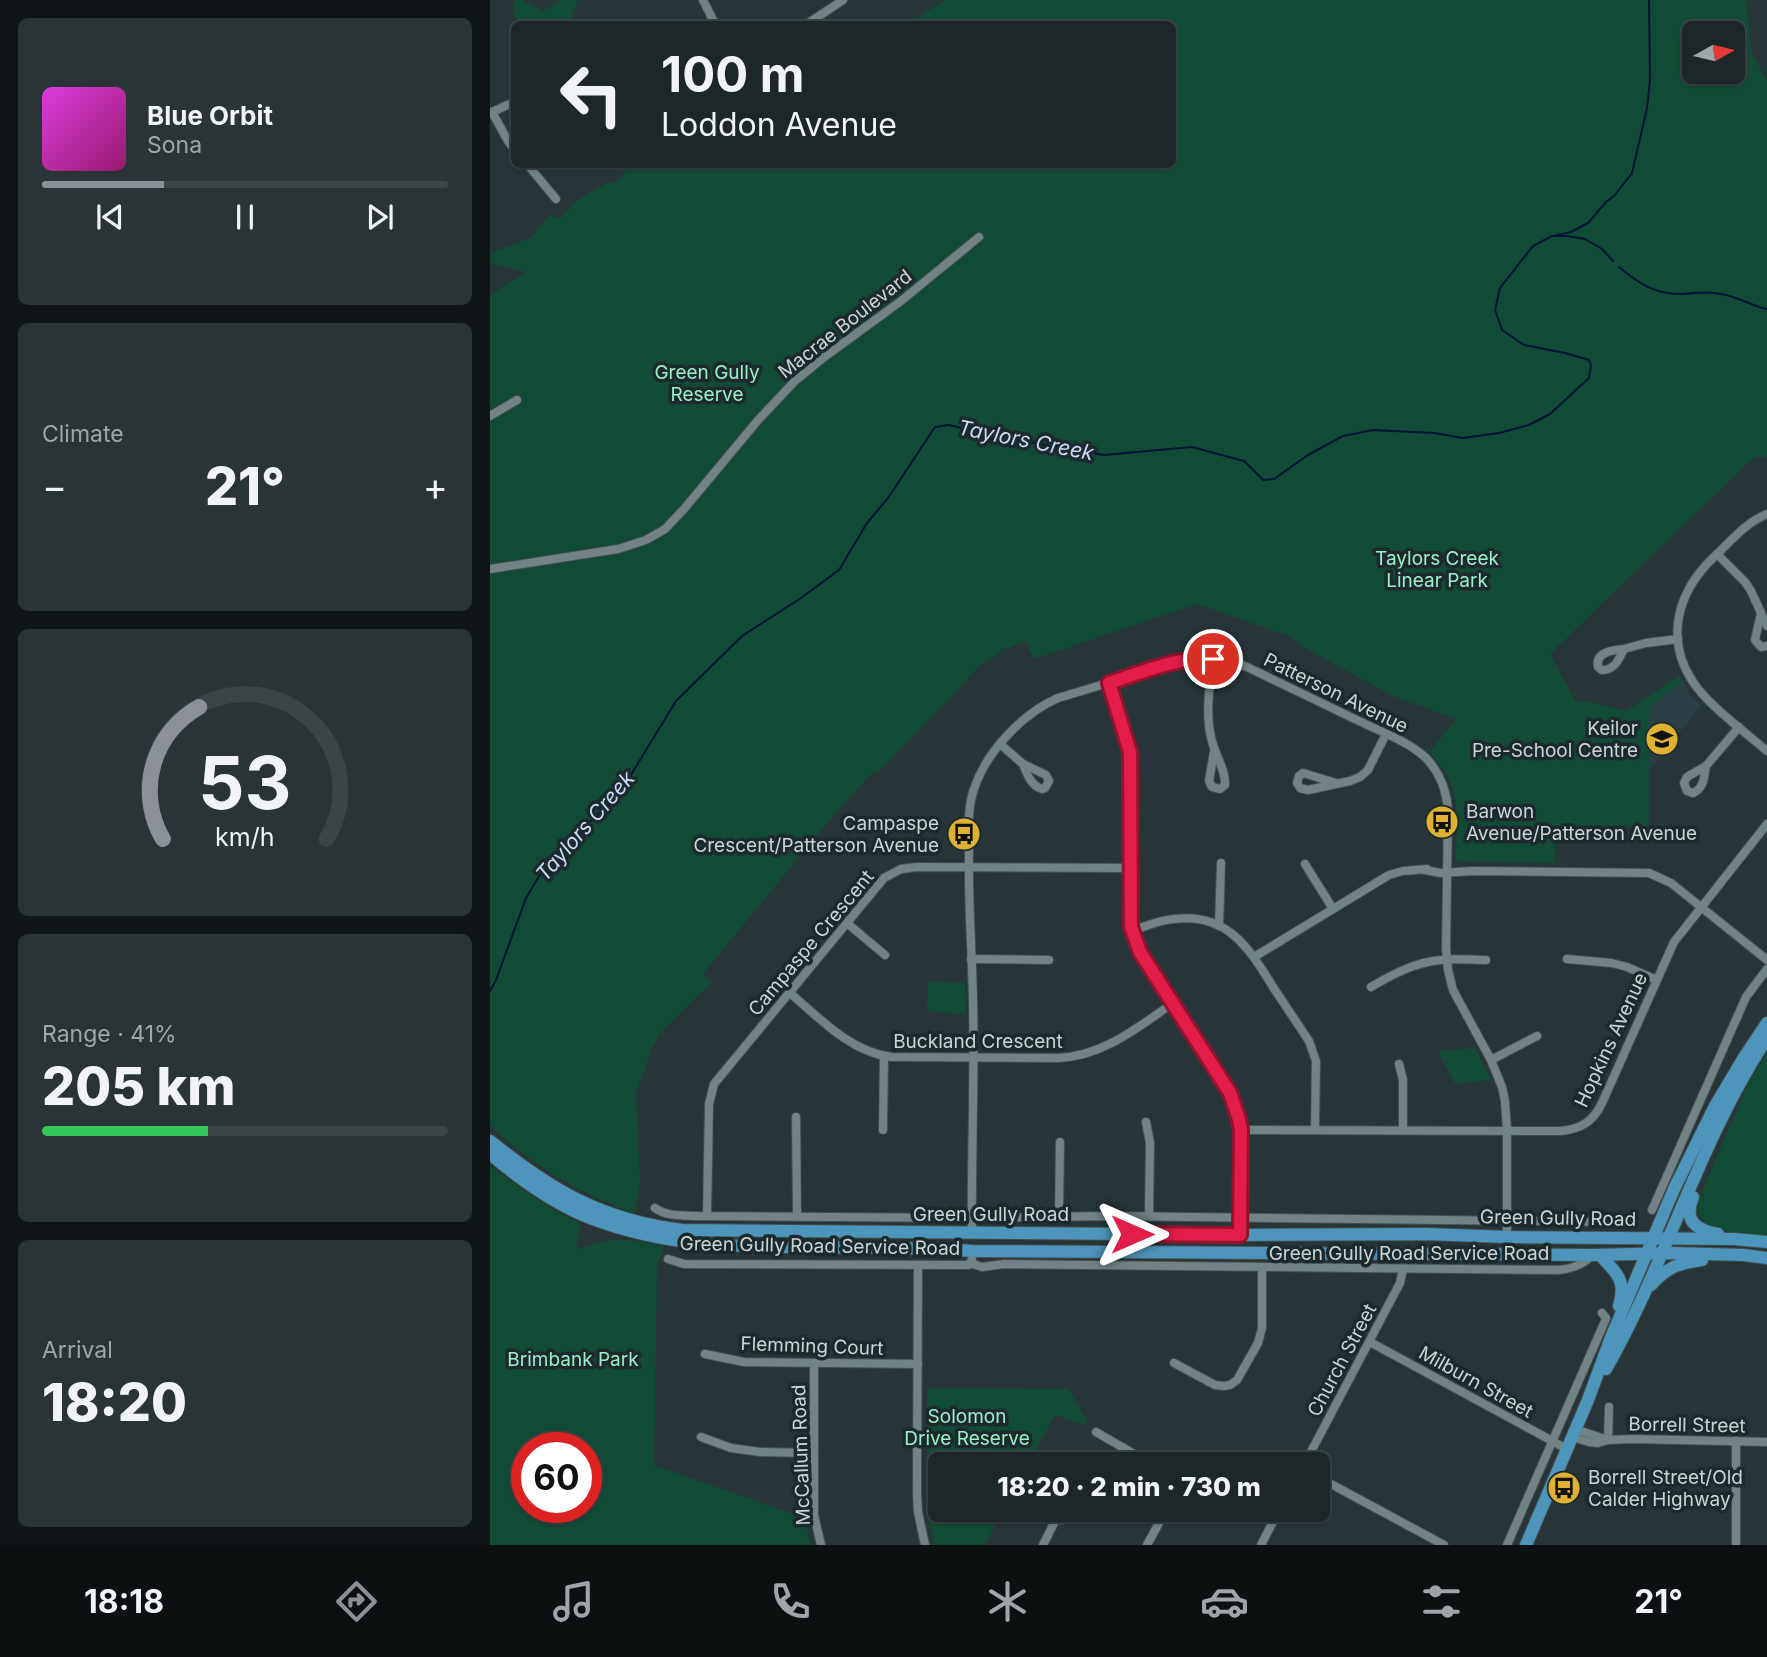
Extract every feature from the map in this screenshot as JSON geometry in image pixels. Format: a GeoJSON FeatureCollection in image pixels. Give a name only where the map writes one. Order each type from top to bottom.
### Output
{"type":"FeatureCollection","features":[{"type":"Feature","properties":{"kind":"main road"},"geometry":{"type":"LineString","coordinates":[[1526,1545],[1674,1189],[1702,1130],[1767,1023]]}},
{"type":"Feature","properties":{"kind":"main road"},"geometry":{"type":"LineString","coordinates":[[1588,1400],[1644,1294],[1731,1099],[1767,1038]]}},
{"type":"Feature","properties":{"kind":"main road"},"geometry":{"type":"LineString","coordinates":[[1731,1099],[1689,1212],[1692,1222],[1702,1230],[1750,1240]]}},
{"type":"Feature","properties":{"kind":"main road","name":"Green Gully Road"},"geometry":{"type":"LineString","coordinates":[[490,1141],[537,1177],[581,1203],[627,1220],[664,1228],[705,1231],[1427,1234],[1767,1242]]}},
{"type":"Feature","properties":{"kind":"main road","name":"Green Gully Road"},"geometry":{"type":"LineString","coordinates":[[490,1154],[541,1192],[577,1212],[625,1230],[694,1244],[733,1247],[892,1248],[971,1257],[1240,1252],[1596,1255],[1663,1253],[1767,1258]]}},
{"type":"Feature","properties":{"kind":"main road"},"geometry":{"type":"LineString","coordinates":[[971,1257],[972,1233]]}},
{"type":"Feature","properties":{"kind":"main road"},"geometry":{"type":"LineString","coordinates":[[1240,1235],[1240,1252]]}},
{"type":"Feature","properties":{"kind":"main road"},"geometry":{"type":"LineString","coordinates":[[1596,1255],[1616,1272],[1622,1285],[1622,1296],[1610,1340]]}},
{"type":"Feature","properties":{"kind":"main road"},"geometry":{"type":"LineString","coordinates":[[1644,1294],[1659,1276],[1677,1265],[1744,1255]]}},
{"type":"Feature","properties":{"kind":"street"},"geometry":{"type":"LineString","coordinates":[[703,0],[714,21]]}},
{"type":"Feature","properties":{"kind":"street"},"geometry":{"type":"LineString","coordinates":[[812,21],[844,0]]}},
{"type":"Feature","properties":{"kind":"street"},"geometry":{"type":"LineString","coordinates":[[511,103],[491,112],[511,145]]}},
{"type":"Feature","properties":{"kind":"street"},"geometry":{"type":"LineString","coordinates":[[530,168],[556,199]]}},
{"type":"Feature","properties":{"kind":"street","name":"Macrae Boulevard"},"geometry":{"type":"LineString","coordinates":[[490,569],[618,549],[646,540],[665,528],[771,404],[794,382],[901,301],[979,237]]}},
{"type":"Feature","properties":{"kind":"street"},"geometry":{"type":"LineString","coordinates":[[490,416],[517,400]]}},
{"type":"Feature","properties":{"kind":"street"},"geometry":{"type":"LineString","coordinates":[[1767,514],[1744,527],[1702,568],[1686,594],[1680,611],[1678,639],[1683,663],[1693,682],[1767,751]]}},
{"type":"Feature","properties":{"kind":"street"},"geometry":{"type":"LineString","coordinates":[[1717,554],[1745,582],[1767,626]]}},
{"type":"Feature","properties":{"kind":"street"},"geometry":{"type":"LineString","coordinates":[[1760,614],[1755,640],[1761,647],[1767,646]]}},
{"type":"Feature","properties":{"kind":"street"},"geometry":{"type":"LineString","coordinates":[[1624,649],[1678,639]]}},
{"type":"Feature","properties":{"kind":"street","name":"Patterson Avenue"},"geometry":{"type":"LineString","coordinates":[[972,1233],[973,997],[968,867],[969,816],[973,792],[985,766],[1000,744],[1042,705],[1180,661],[1199,658],[1247,667],[1386,734],[1420,753],[1440,779],[1447,802],[1449,979],[1502,1087],[1507,1113],[1507,1237]]}},
{"type":"Feature","properties":{"kind":"street"},"geometry":{"type":"LineString","coordinates":[[1213,659],[1208,708],[1214,751]]}},
{"type":"Feature","properties":{"kind":"street"},"geometry":{"type":"LineString","coordinates":[[1109,683],[1130,752],[1132,931],[1140,952],[1230,1093],[1241,1130],[1240,1235]]}},
{"type":"Feature","properties":{"kind":"street"},"geometry":{"type":"LineString","coordinates":[[1706,766],[1739,727]]}},
{"type":"Feature","properties":{"kind":"street"},"geometry":{"type":"LineString","coordinates":[[1336,783],[1350,781],[1364,774],[1386,734]]}},
{"type":"Feature","properties":{"kind":"street"},"geometry":{"type":"LineString","coordinates":[[1000,744],[1023,764]]}},
{"type":"Feature","properties":{"kind":"street","name":"Hopkins Avenue"},"geometry":{"type":"LineString","coordinates":[[1241,1130],[1507,1131],[1569,1130],[1582,1127],[1592,1119],[1602,1103],[1674,942],[1767,824]]}},
{"type":"Feature","properties":{"kind":"street"},"geometry":{"type":"LineString","coordinates":[[1219,926],[1221,863]]}},
{"type":"Feature","properties":{"kind":"street"},"geometry":{"type":"LineString","coordinates":[[1305,864],[1333,909]]}},
{"type":"Feature","properties":{"kind":"street","name":"Campaspe Crescent"},"geometry":{"type":"LineString","coordinates":[[707,1216],[709,1104],[714,1084],[884,878],[895,871],[917,867],[1130,868]]}},
{"type":"Feature","properties":{"kind":"street"},"geometry":{"type":"LineString","coordinates":[[1254,957],[1389,875],[1403,871],[1448,870],[1644,872],[1665,879],[1767,960]]}},
{"type":"Feature","properties":{"kind":"street"},"geometry":{"type":"LineString","coordinates":[[1132,931],[1176,918],[1194,919],[1219,926],[1242,942],[1315,1054],[1315,1129]]}},
{"type":"Feature","properties":{"kind":"street"},"geometry":{"type":"LineString","coordinates":[[848,924],[885,955]]}},
{"type":"Feature","properties":{"kind":"street"},"geometry":{"type":"LineString","coordinates":[[1567,958],[1620,965],[1657,979]]}},
{"type":"Feature","properties":{"kind":"street"},"geometry":{"type":"LineString","coordinates":[[971,959],[1049,960]]}},
{"type":"Feature","properties":{"kind":"street"},"geometry":{"type":"LineString","coordinates":[[1371,986],[1416,965],[1447,960],[1486,960]]}},
{"type":"Feature","properties":{"kind":"street"},"geometry":{"type":"LineString","coordinates":[[1652,1210],[1746,997],[1767,969]]}},
{"type":"Feature","properties":{"kind":"street","name":"Buckland Crescent"},"geometry":{"type":"LineString","coordinates":[[790,993],[844,1037],[863,1049],[884,1056],[1069,1058],[1093,1052],[1127,1035],[1173,1003]]}},
{"type":"Feature","properties":{"kind":"street"},"geometry":{"type":"LineString","coordinates":[[1491,1060],[1537,1036]]}},
{"type":"Feature","properties":{"kind":"street"},"geometry":{"type":"LineString","coordinates":[[883,1130],[884,1056]]}},
{"type":"Feature","properties":{"kind":"street"},"geometry":{"type":"LineString","coordinates":[[1399,1064],[1403,1080],[1403,1130]]}},
{"type":"Feature","properties":{"kind":"street"},"geometry":{"type":"LineString","coordinates":[[796,1117],[797,1216]]}},
{"type":"Feature","properties":{"kind":"street"},"geometry":{"type":"LineString","coordinates":[[1146,1122],[1150,1143],[1149,1216]]}},
{"type":"Feature","properties":{"kind":"street"},"geometry":{"type":"LineString","coordinates":[[1059,1216],[1060,1142]]}},
{"type":"Feature","properties":{"kind":"street","name":"Green Gully Road Service Road"},"geometry":{"type":"LineString","coordinates":[[655,1208],[668,1214],[707,1216],[1149,1216],[1621,1222]]}},
{"type":"Feature","properties":{"kind":"street"},"geometry":{"type":"LineString","coordinates":[[1239,1267],[1240,1252]]}},
{"type":"Feature","properties":{"kind":"street","name":"Green Gully Road Service Road"},"geometry":{"type":"LineString","coordinates":[[668,1259],[684,1264],[960,1265],[971,1257],[982,1267],[1004,1264],[1558,1270],[1583,1264],[1596,1255]]}},
{"type":"Feature","properties":{"kind":"street"},"geometry":{"type":"LineString","coordinates":[[918,1265],[917,1493],[925,1545]]}},
{"type":"Feature","properties":{"kind":"street"},"geometry":{"type":"LineString","coordinates":[[1174,1363],[1215,1385],[1230,1385],[1237,1380],[1258,1343],[1262,1328],[1262,1268]]}},
{"type":"Feature","properties":{"kind":"street","name":"Church Street"},"geometry":{"type":"LineString","coordinates":[[1311,1452],[1400,1283],[1403,1269]]}},
{"type":"Feature","properties":{"kind":"street"},"geometry":{"type":"LineString","coordinates":[[1507,1545],[1605,1321],[1602,1313]]}},
{"type":"Feature","properties":{"kind":"street","name":"Milburn Street"},"geometry":{"type":"LineString","coordinates":[[1370,1342],[1552,1441],[1571,1438]]}},
{"type":"Feature","properties":{"kind":"street","name":"Flemming Court"},"geometry":{"type":"LineString","coordinates":[[705,1354],[744,1362],[918,1364]]}},
{"type":"Feature","properties":{"kind":"street","name":"McCallum Road"},"geometry":{"type":"LineString","coordinates":[[814,1364],[814,1515],[821,1545]]}},
{"type":"Feature","properties":{"kind":"street"},"geometry":{"type":"LineString","coordinates":[[1608,1440],[1609,1407]]}},
{"type":"Feature","properties":{"kind":"street"},"geometry":{"type":"LineString","coordinates":[[1097,1432],[1131,1452]]}},
{"type":"Feature","properties":{"kind":"street"},"geometry":{"type":"LineString","coordinates":[[701,1437],[731,1448],[760,1452],[813,1453]]}},
{"type":"Feature","properties":{"kind":"street","name":"Borrell Street"},"geometry":{"type":"LineString","coordinates":[[1571,1438],[1767,1442]]}},
{"type":"Feature","properties":{"kind":"street"},"geometry":{"type":"LineString","coordinates":[[1736,1441],[1736,1545]]}},
{"type":"Feature","properties":{"kind":"street"},"geometry":{"type":"LineString","coordinates":[[1330,1483],[1444,1545]]}},
{"type":"Feature","properties":{"kind":"street"},"geometry":{"type":"LineString","coordinates":[[1043,1545],[1057,1522]]}},
{"type":"Feature","properties":{"kind":"street"},"geometry":{"type":"LineString","coordinates":[[1147,1545],[1159,1522]]}},
{"type":"Feature","properties":{"kind":"street"},"geometry":{"type":"LineString","coordinates":[[1261,1545],[1273,1522]]}},
{"type":"Feature","properties":{"kind":"shaded area","name":"Keilor Pre-School Centre"},"geometry":{"type":"Polygon","coordinates":[[[1683,681],[1689,694],[1701,706],[1649,769],[1649,708],[1683,681]]]}},
{"type":"Feature","properties":{"kind":"green space"},"geometry":{"type":"Polygon","coordinates":[[[515,0],[521,0],[543,11],[561,0],[578,0],[569,21],[516,21],[513,8],[515,0]]]}},
{"type":"Feature","properties":{"kind":"green space"},"geometry":{"type":"Polygon","coordinates":[[[945,0],[1746,0],[1752,53],[1767,81],[1767,457],[1754,457],[1550,654],[1576,702],[1588,701],[1626,711],[1680,675],[1683,681],[1649,708],[1649,827],[1555,826],[1555,863],[1456,861],[1457,822],[1454,793],[1447,775],[1430,752],[1456,719],[1393,696],[1298,644],[1283,632],[1282,634],[1197,604],[1034,659],[1025,641],[1006,649],[1004,647],[994,658],[979,665],[961,687],[876,774],[874,771],[832,817],[703,974],[712,982],[661,1032],[636,1093],[640,1184],[635,1214],[576,1188],[540,1166],[490,1125],[490,295],[526,272],[490,263],[490,253],[532,237],[549,215],[563,217],[573,203],[610,181],[616,184],[628,168],[1176,168],[1176,21],[912,21],[945,0]]]}},
{"type":"Feature","properties":{"kind":"green space"},"geometry":{"type":"Polygon","coordinates":[[[928,981],[965,983],[965,1014],[927,1010],[928,981]]]}},
{"type":"Feature","properties":{"kind":"green space"},"geometry":{"type":"Polygon","coordinates":[[[1475,1048],[1491,1080],[1455,1084],[1438,1051],[1475,1048]]]}},
{"type":"Feature","properties":{"kind":"green space"},"geometry":{"type":"Polygon","coordinates":[[[1767,1053],[1767,1237],[1739,1233],[1709,1224],[1698,1212],[1698,1201],[1749,1082],[1767,1053]]]}},
{"type":"Feature","properties":{"kind":"green space","name":"Brimbank Park"},"geometry":{"type":"Polygon","coordinates":[[[490,1165],[533,1196],[580,1223],[577,1250],[610,1240],[664,1246],[657,1270],[654,1465],[804,1518],[811,1545],[490,1545],[490,1165]]]}},
{"type":"Feature","properties":{"kind":"green space","name":"Solomon Drive Reserve"},"geometry":{"type":"Polygon","coordinates":[[[927,1388],[1069,1389],[1087,1421],[1084,1425],[1055,1415],[1035,1452],[928,1452],[928,1515],[927,1388]]]}},
{"type":"Feature","properties":{"kind":"green space","name":"Solomon Drive Reserve"},"geometry":{"type":"Polygon","coordinates":[[[929,1522],[997,1522],[985,1545],[934,1545],[929,1522]]]}},
{"type":"Feature","properties":{"kind":"waterway"},"geometry":{"type":"LineString","coordinates":[[1557,235],[1571,232],[1588,223],[1632,173],[1647,108],[1650,80],[1649,0]]}},
{"type":"Feature","properties":{"kind":"waterway","name":"Taylors Creek"},"geometry":{"type":"LineString","coordinates":[[490,991],[526,898],[544,868],[596,816],[629,778],[676,701],[742,636],[839,570],[867,523],[888,498],[935,427],[949,425],[1104,455],[1192,447],[1244,461],[1263,480],[1274,479],[1308,455],[1343,436],[1373,430],[1434,433],[1463,438],[1499,433],[1529,425],[1550,414],[1589,378],[1591,365],[1589,360],[1524,345],[1502,330],[1495,310],[1500,288],[1533,246],[1552,236],[1585,239],[1602,249],[1613,261]]}},
{"type":"Feature","properties":{"kind":"waterway","name":"Taylors Creek"},"geometry":{"type":"LineString","coordinates":[[1619,267],[1640,283],[1656,290],[1673,294],[1720,294],[1767,309]]}},
{"type":"Feature","properties":{"kind":"place","name":"Keilor Pre-School Centre"},"geometry":{"type":"Point","coordinates":[1662,739]}},
{"type":"Feature","properties":{"kind":"place","name":"Barwon Avenue/Patterson Avenue"},"geometry":{"type":"Point","coordinates":[1442,822]}},
{"type":"Feature","properties":{"kind":"place","name":"Campaspe Crescent/Patterson Avenue"},"geometry":{"type":"Point","coordinates":[964,834]}},
{"type":"Feature","properties":{"kind":"place","name":"Borrell Street/Old Calder Highway"},"geometry":{"type":"Point","coordinates":[1564,1488]}},
{"type":"Feature","properties":{"kind":"route"},"geometry":{"type":"LineString","coordinates":[[1132,1234],[1240,1235],[1241,1130],[1230,1093],[1140,952],[1131,927],[1130,752],[1109,683],[1180,661],[1213,659]]}},
{"type":"Feature","properties":{"kind":"park label","name":"Green Gully Reserve"},"geometry":{"type":"Point","coordinates":[707,383]}},
{"type":"Feature","properties":{"kind":"park label","name":"Taylors Creek Linear Park"},"geometry":{"type":"Point","coordinates":[1437,569]}}]}
